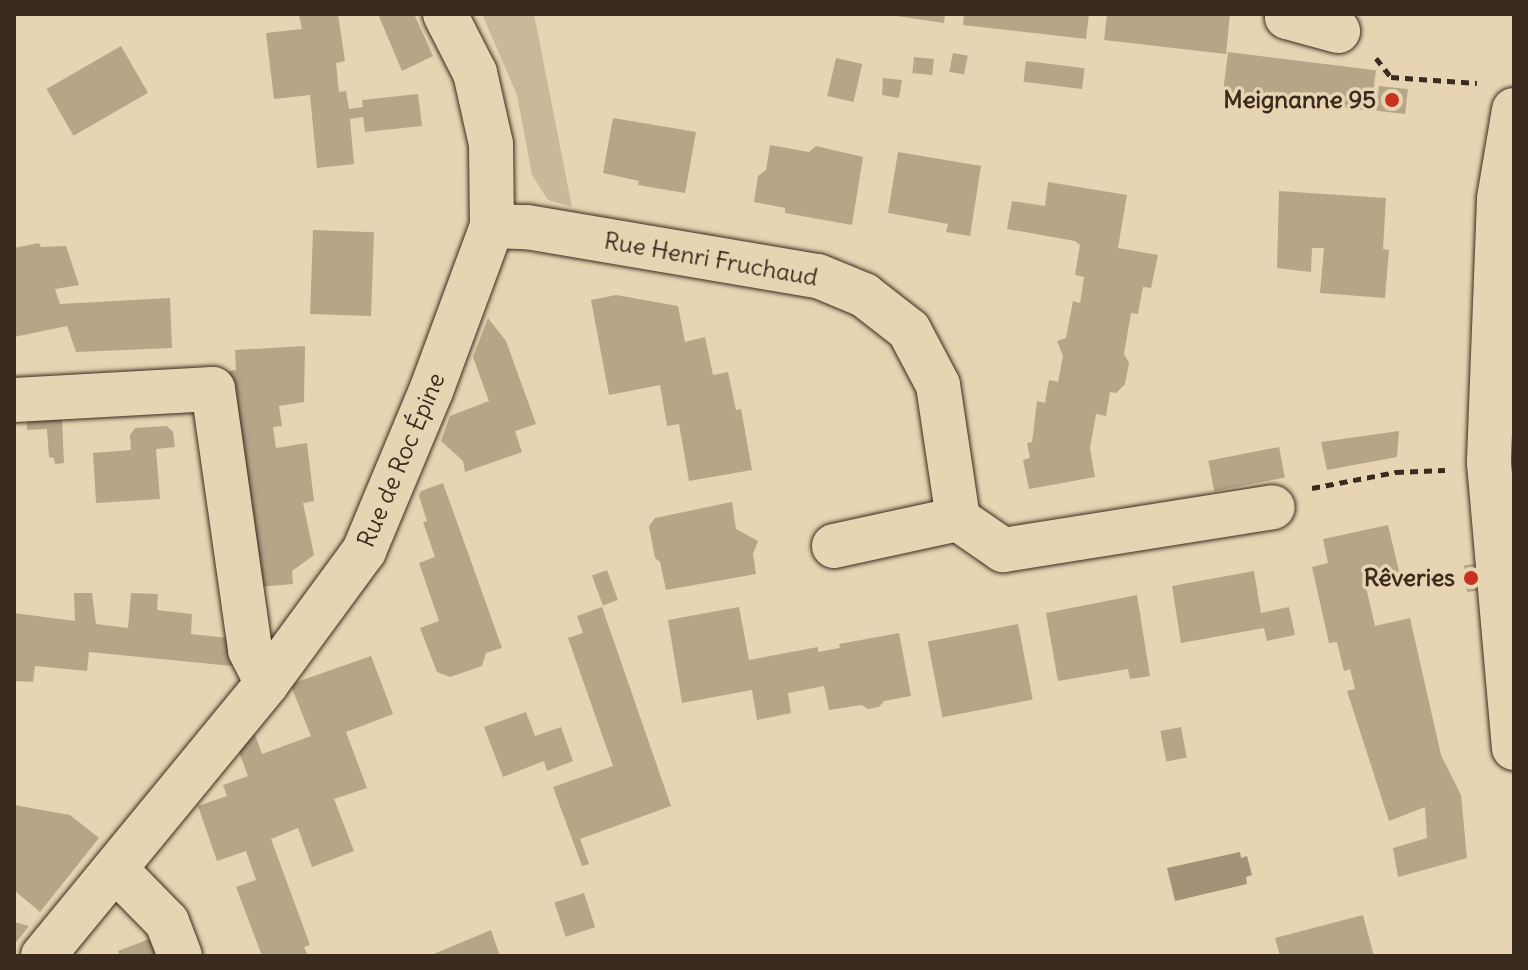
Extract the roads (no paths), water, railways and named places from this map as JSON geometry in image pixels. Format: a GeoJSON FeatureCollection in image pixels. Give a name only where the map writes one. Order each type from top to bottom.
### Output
{"type":"FeatureCollection","features":[{"type":"Feature","properties":{"kind":"street","name":"Rue de Roc Épine"},"geometry":{"type":"LineString","coordinates":[[43,956],[267,683],[364,551],[431,391],[492,226],[491,144],[475,73],[445,14]]}},
{"type":"Feature","properties":{"kind":"street"},"geometry":{"type":"LineString","coordinates":[[1287,14],[1287,17],[1338,31]]}},
{"type":"Feature","properties":{"kind":"street"},"geometry":{"type":"LineString","coordinates":[[1514,110],[1499,199],[1489,463],[1514,748]]}},
{"type":"Feature","properties":{"kind":"street","name":"Rue Henri Fruchaud"},"geometry":{"type":"LineString","coordinates":[[492,226],[527,227],[818,276],[864,295],[909,330],[938,385],[958,519]]}},
{"type":"Feature","properties":{"kind":"street"},"geometry":{"type":"LineString","coordinates":[[14,400],[213,389],[250,650],[267,683]]}},
{"type":"Feature","properties":{"kind":"street"},"geometry":{"type":"LineString","coordinates":[[834,546],[958,519],[1003,550],[1273,507]]}},
{"type":"Feature","properties":{"kind":"street"},"geometry":{"type":"LineString","coordinates":[[116,870],[167,922],[180,956]]}},
{"type":"Feature","properties":{"kind":"place","name":"Meignanne 95"},"geometry":{"type":"Point","coordinates":[1392,100]}},
{"type":"Feature","properties":{"kind":"place","name":"Rêveries"},"geometry":{"type":"Point","coordinates":[1471,578]}}]}
